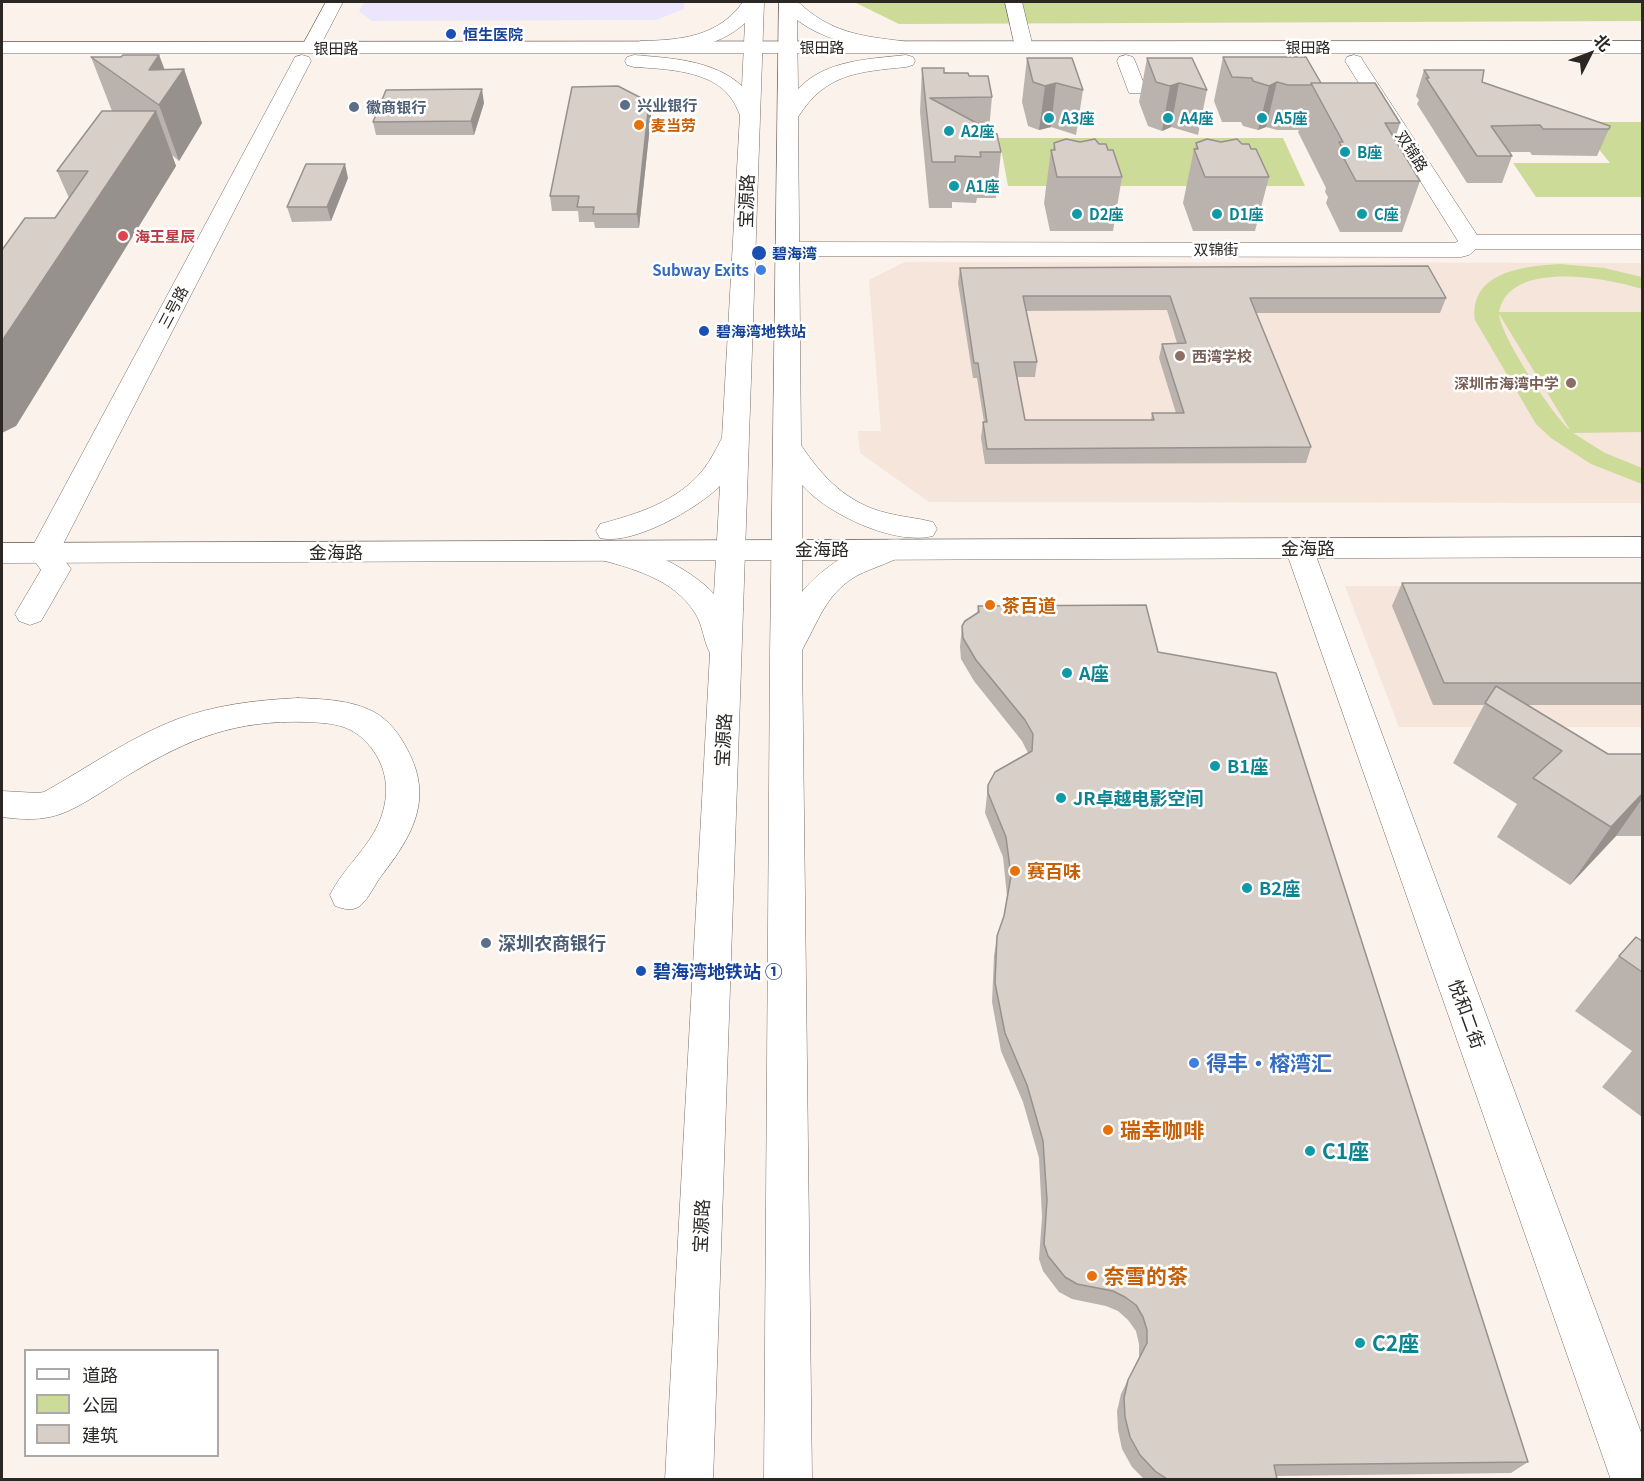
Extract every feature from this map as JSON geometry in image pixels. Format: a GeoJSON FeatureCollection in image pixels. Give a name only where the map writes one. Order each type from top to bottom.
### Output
{"type":"FeatureCollection","features":[{"type":"Feature","properties":{"kind":"street","name":"三号路"},"geometry":{"type":"LineString","coordinates":[[49,542],[334,2]]}},
{"type":"Feature","properties":{"kind":"street","name":"宝源路"},"geometry":{"type":"LineString","coordinates":[[689,1479],[733,540],[754,2]]}},
{"type":"Feature","properties":{"kind":"street"},"geometry":{"type":"LineString","coordinates":[[636,54],[714,38],[735,23],[754,2]]}},
{"type":"Feature","properties":{"kind":"street"},"geometry":{"type":"LineString","coordinates":[[788,2],[806,20],[829,33],[904,54]]}},
{"type":"Feature","properties":{"kind":"street"},"geometry":{"type":"LineString","coordinates":[[788,2],[786,656],[788,1479]]}},
{"type":"Feature","properties":{"kind":"street"},"geometry":{"type":"LineString","coordinates":[[1013,2],[1023,47]]}},
{"type":"Feature","properties":{"kind":"street","name":"银田路"},"geometry":{"type":"LineString","coordinates":[[904,54],[1023,47],[1642,47]]}},
{"type":"Feature","properties":{"kind":"street","name":"银田路"},"geometry":{"type":"LineString","coordinates":[[2,48],[306,54],[904,54],[1126,61],[1642,61]]}},
{"type":"Feature","properties":{"kind":"street","name":"银田路"},"geometry":{"type":"LineString","coordinates":[[2,61],[306,54]]}},
{"type":"Feature","properties":{"kind":"street"},"geometry":{"type":"LineString","coordinates":[[636,54],[714,77],[739,95],[750,115]]}},
{"type":"Feature","properties":{"kind":"street"},"geometry":{"type":"LineString","coordinates":[[788,119],[809,88],[833,74],[904,54]]}},
{"type":"Feature","properties":{"kind":"street"},"geometry":{"type":"LineString","coordinates":[[1126,61],[1136,89]]}},
{"type":"Feature","properties":{"kind":"street","name":"双锦路"},"geometry":{"type":"LineString","coordinates":[[1354,61],[1470,242]]}},
{"type":"Feature","properties":{"kind":"street","name":"双锦街"},"geometry":{"type":"LineString","coordinates":[[787,249],[1461,250],[1470,242],[1642,242]]}},
{"type":"Feature","properties":{"kind":"street"},"geometry":{"type":"LineString","coordinates":[[607,541],[663,514],[701,489],[725,462],[736,435]]}},
{"type":"Feature","properties":{"kind":"street"},"geometry":{"type":"LineString","coordinates":[[787,443],[808,477],[822,492],[838,503],[862,515],[889,524],[923,529]]}},
{"type":"Feature","properties":{"kind":"street","name":"金海路"},"geometry":{"type":"LineString","coordinates":[[788,540],[923,529],[1642,527]]}},
{"type":"Feature","properties":{"kind":"street","name":"金海路"},"geometry":{"type":"LineString","coordinates":[[2,531],[49,542]]}},
{"type":"Feature","properties":{"kind":"street","name":"金海路"},"geometry":{"type":"LineString","coordinates":[[2,553],[49,542],[788,540],[896,548],[1642,547]]}},
{"type":"Feature","properties":{"kind":"street"},"geometry":{"type":"LineString","coordinates":[[607,541],[690,586],[707,606],[720,632],[725,675]]}},
{"type":"Feature","properties":{"kind":"street"},"geometry":{"type":"LineString","coordinates":[[30,614],[56,569],[49,542]]}},
{"type":"Feature","properties":{"kind":"street"},"geometry":{"type":"LineString","coordinates":[[786,656],[801,616],[822,586],[843,569],[858,561],[896,548]]}},
{"type":"Feature","properties":{"kind":"street","name":"悦和二街"},"geometry":{"type":"LineString","coordinates":[[1299,548],[1635,1479]]}},
{"type":"Feature","properties":{"kind":"street"},"geometry":{"type":"LineString","coordinates":[[2,804],[38,807],[54,802],[146,748],[188,728],[238,715],[302,710],[340,712],[362,720],[380,734],[395,754],[405,786],[398,820],[348,896]]}},
{"type":"Feature","properties":{"kind":"shaded area"},"geometry":{"type":"Polygon","coordinates":[[[364,2],[684,2],[684,9],[656,20],[371,21],[359,11],[364,2]]]}},
{"type":"Feature","properties":{"kind":"shaded area","name":"西湾学校"},"geometry":{"type":"Polygon","coordinates":[[[905,262],[1642,263],[1642,503],[929,502],[860,453],[858,431],[881,431],[869,280],[905,262]]]}},
{"type":"Feature","properties":{"kind":"shaded area"},"geometry":{"type":"Polygon","coordinates":[[[1345,586],[1642,586],[1642,727],[1399,727],[1345,586]]]}},
{"type":"Feature","properties":{"kind":"green space"},"geometry":{"type":"Polygon","coordinates":[[[854,2],[1642,2],[1642,21],[899,24],[854,2]]]}},
{"type":"Feature","properties":{"kind":"green space"},"geometry":{"type":"Polygon","coordinates":[[[1577,122],[1642,122],[1642,197],[1536,197],[1513,163],[1610,163],[1577,122]]]}},
{"type":"Feature","properties":{"kind":"green space"},"geometry":{"type":"Polygon","coordinates":[[[999,138],[1283,138],[1305,186],[1008,186],[999,138]]]}},
{"type":"Feature","properties":{"kind":"green space"},"geometry":{"type":"Polygon","coordinates":[[[1560,264],[1604,268],[1642,277],[1642,289],[1584,277],[1561,276],[1539,279],[1521,284],[1507,295],[1499,312],[1642,312],[1642,432],[1573,433],[1605,453],[1642,468],[1642,484],[1591,464],[1551,438],[1536,424],[1475,320],[1475,304],[1481,291],[1490,282],[1516,270],[1560,264]],[[1499,314],[1508,339],[1528,375],[1570,430],[1499,314]]]}},
{"type":"Feature","properties":{"kind":"building"},"geometry":{"type":"Polygon","coordinates":[[[123,55],[159,55],[149,70],[184,69],[159,105],[91,57],[121,57],[123,55]]]}},
{"type":"Feature","properties":{"kind":"building"},"geometry":{"type":"Polygon","coordinates":[[[1223,57],[1306,57],[1321,83],[1288,85],[1277,82],[1269,86],[1253,81],[1252,78],[1232,77],[1223,57]]]}},
{"type":"Feature","properties":{"kind":"building"},"geometry":{"type":"Polygon","coordinates":[[[1027,58],[1072,58],[1083,90],[1056,83],[1045,86],[1033,82],[1027,58]]]}},
{"type":"Feature","properties":{"kind":"building"},"geometry":{"type":"Polygon","coordinates":[[[1147,58],[1192,58],[1207,90],[1179,83],[1170,86],[1156,82],[1147,58]]]}},
{"type":"Feature","properties":{"kind":"building"},"geometry":{"type":"Polygon","coordinates":[[[922,68],[944,68],[944,73],[988,76],[992,97],[930,98],[997,134],[1001,152],[980,152],[981,157],[955,156],[955,162],[932,162],[922,68]]]}},
{"type":"Feature","properties":{"kind":"building"},"geometry":{"type":"Polygon","coordinates":[[[1424,70],[1484,70],[1482,82],[1610,126],[1609,129],[1543,129],[1540,125],[1491,126],[1512,156],[1477,156],[1426,78],[1429,78],[1424,70]]]}},
{"type":"Feature","properties":{"kind":"building"},"geometry":{"type":"Polygon","coordinates":[[[1311,83],[1375,83],[1400,123],[1385,123],[1420,181],[1356,181],[1341,153],[1345,153],[1339,142],[1343,142],[1311,83]]]}},
{"type":"Feature","properties":{"kind":"building"},"geometry":{"type":"Polygon","coordinates":[[[618,86],[649,102],[637,214],[593,214],[594,207],[577,207],[579,196],[550,196],[572,87],[618,86]]]}},
{"type":"Feature","properties":{"kind":"building"},"geometry":{"type":"Polygon","coordinates":[[[482,89],[471,121],[373,122],[386,90],[482,89]]]}},
{"type":"Feature","properties":{"kind":"building"},"geometry":{"type":"Polygon","coordinates":[[[102,111],[156,111],[2,341],[2,250],[25,218],[55,218],[88,171],[57,171],[102,111]]]}},
{"type":"Feature","properties":{"kind":"building"},"geometry":{"type":"Polygon","coordinates":[[[1066,139],[1080,142],[1095,139],[1099,144],[1106,144],[1108,150],[1113,150],[1122,177],[1057,177],[1051,150],[1055,150],[1054,143],[1066,139]]]}},
{"type":"Feature","properties":{"kind":"building"},"geometry":{"type":"Polygon","coordinates":[[[1207,139],[1221,142],[1237,139],[1242,144],[1249,144],[1251,149],[1256,149],[1269,177],[1205,177],[1194,149],[1198,149],[1196,143],[1207,139]]]}},
{"type":"Feature","properties":{"kind":"building"},"geometry":{"type":"Polygon","coordinates":[[[306,164],[345,164],[327,207],[287,207],[306,164]]]}},
{"type":"Feature","properties":{"kind":"building"},"geometry":{"type":"Polygon","coordinates":[[[1428,266],[1446,298],[1250,298],[1311,447],[987,449],[983,422],[987,422],[978,363],[974,363],[960,268],[1428,266]],[[1023,296],[1037,362],[1014,362],[1025,420],[1154,420],[1152,413],[1184,413],[1162,344],[1186,343],[1170,296],[1023,296]]]}},
{"type":"Feature","properties":{"kind":"building"},"geometry":{"type":"Polygon","coordinates":[[[1402,583],[1642,583],[1642,683],[1444,683],[1402,583]]]}},
{"type":"Feature","properties":{"kind":"building","name":"得丰·榕湾汇"},"geometry":{"type":"Polygon","coordinates":[[[1146,605],[1158,652],[1276,673],[1528,1462],[1274,1465],[1277,1479],[1167,1479],[1155,1471],[1140,1455],[1130,1437],[1125,1417],[1124,1398],[1128,1380],[1147,1343],[1147,1330],[1143,1317],[1136,1305],[1125,1297],[1113,1291],[1077,1284],[1065,1277],[1048,1256],[1044,1244],[1047,1200],[1043,1141],[1027,1085],[1005,1033],[995,983],[997,936],[1004,916],[1011,876],[1006,837],[988,793],[988,785],[995,772],[1032,751],[1033,734],[1025,720],[976,660],[963,638],[962,626],[965,621],[979,612],[978,606],[1146,605]]]}},
{"type":"Feature","properties":{"kind":"building"},"geometry":{"type":"Polygon","coordinates":[[[1496,686],[1608,754],[1642,754],[1642,794],[1611,827],[1533,778],[1562,751],[1485,703],[1496,686]]]}},
{"type":"Feature","properties":{"kind":"building"},"geometry":{"type":"Polygon","coordinates":[[[1636,937],[1642,941],[1642,972],[1619,956],[1636,937]]]}},
{"type":"Feature","properties":{"kind":"place","name":"恒生医院"},"geometry":{"type":"Point","coordinates":[451,34]}},
{"type":"Feature","properties":{"kind":"place","name":"兴业银行"},"geometry":{"type":"Point","coordinates":[625,105]}},
{"type":"Feature","properties":{"kind":"place","name":"徽商银行"},"geometry":{"type":"Point","coordinates":[354,107]}},
{"type":"Feature","properties":{"kind":"place","name":"A3座"},"geometry":{"type":"Point","coordinates":[1049,118]}},
{"type":"Feature","properties":{"kind":"place","name":"A4座"},"geometry":{"type":"Point","coordinates":[1168,118]}},
{"type":"Feature","properties":{"kind":"place","name":"A5座"},"geometry":{"type":"Point","coordinates":[1262,118]}},
{"type":"Feature","properties":{"kind":"place","name":"麦当劳"},"geometry":{"type":"Point","coordinates":[639,125]}},
{"type":"Feature","properties":{"kind":"place","name":"A2座"},"geometry":{"type":"Point","coordinates":[949,131]}},
{"type":"Feature","properties":{"kind":"place","name":"B座"},"geometry":{"type":"Point","coordinates":[1345,152]}},
{"type":"Feature","properties":{"kind":"place","name":"A1座"},"geometry":{"type":"Point","coordinates":[954,186]}},
{"type":"Feature","properties":{"kind":"place","name":"D2座"},"geometry":{"type":"Point","coordinates":[1077,214]}},
{"type":"Feature","properties":{"kind":"place","name":"D1座"},"geometry":{"type":"Point","coordinates":[1217,214]}},
{"type":"Feature","properties":{"kind":"place","name":"C座"},"geometry":{"type":"Point","coordinates":[1362,214]}},
{"type":"Feature","properties":{"kind":"place","name":"海王星辰"},"geometry":{"type":"Point","coordinates":[123,236]}},
{"type":"Feature","properties":{"kind":"place","name":"碧海湾"},"geometry":{"type":"Point","coordinates":[759,253]}},
{"type":"Feature","properties":{"kind":"place","name":"Subway Exits"},"geometry":{"type":"Point","coordinates":[761,270]}},
{"type":"Feature","properties":{"kind":"place","name":"碧海湾地铁站"},"geometry":{"type":"Point","coordinates":[704,331]}},
{"type":"Feature","properties":{"kind":"place","name":"西湾学校"},"geometry":{"type":"Point","coordinates":[1180,356]}},
{"type":"Feature","properties":{"kind":"place","name":"深圳市海湾中学"},"geometry":{"type":"Point","coordinates":[1571,383]}},
{"type":"Feature","properties":{"kind":"place","name":"茶百道"},"geometry":{"type":"Point","coordinates":[990,605]}},
{"type":"Feature","properties":{"kind":"place","name":"A座"},"geometry":{"type":"Point","coordinates":[1067,673]}},
{"type":"Feature","properties":{"kind":"place","name":"B1座"},"geometry":{"type":"Point","coordinates":[1215,766]}},
{"type":"Feature","properties":{"kind":"place","name":"JR卓越电影空间"},"geometry":{"type":"Point","coordinates":[1061,798]}},
{"type":"Feature","properties":{"kind":"place","name":"赛百味"},"geometry":{"type":"Point","coordinates":[1015,871]}},
{"type":"Feature","properties":{"kind":"place","name":"B2座"},"geometry":{"type":"Point","coordinates":[1247,888]}},
{"type":"Feature","properties":{"kind":"place","name":"深圳农商银行"},"geometry":{"type":"Point","coordinates":[486,943]}},
{"type":"Feature","properties":{"kind":"place","name":"碧海湾地铁站 ①"},"geometry":{"type":"Point","coordinates":[641,971]}},
{"type":"Feature","properties":{"kind":"place","name":"得丰·榕湾汇"},"geometry":{"type":"Point","coordinates":[1194,1063]}},
{"type":"Feature","properties":{"kind":"place","name":"瑞幸咖啡"},"geometry":{"type":"Point","coordinates":[1108,1130]}},
{"type":"Feature","properties":{"kind":"place","name":"C1座"},"geometry":{"type":"Point","coordinates":[1310,1151]}},
{"type":"Feature","properties":{"kind":"place","name":"奈雪的茶"},"geometry":{"type":"Point","coordinates":[1092,1276]}},
{"type":"Feature","properties":{"kind":"place","name":"C2座"},"geometry":{"type":"Point","coordinates":[1360,1343]}}]}
